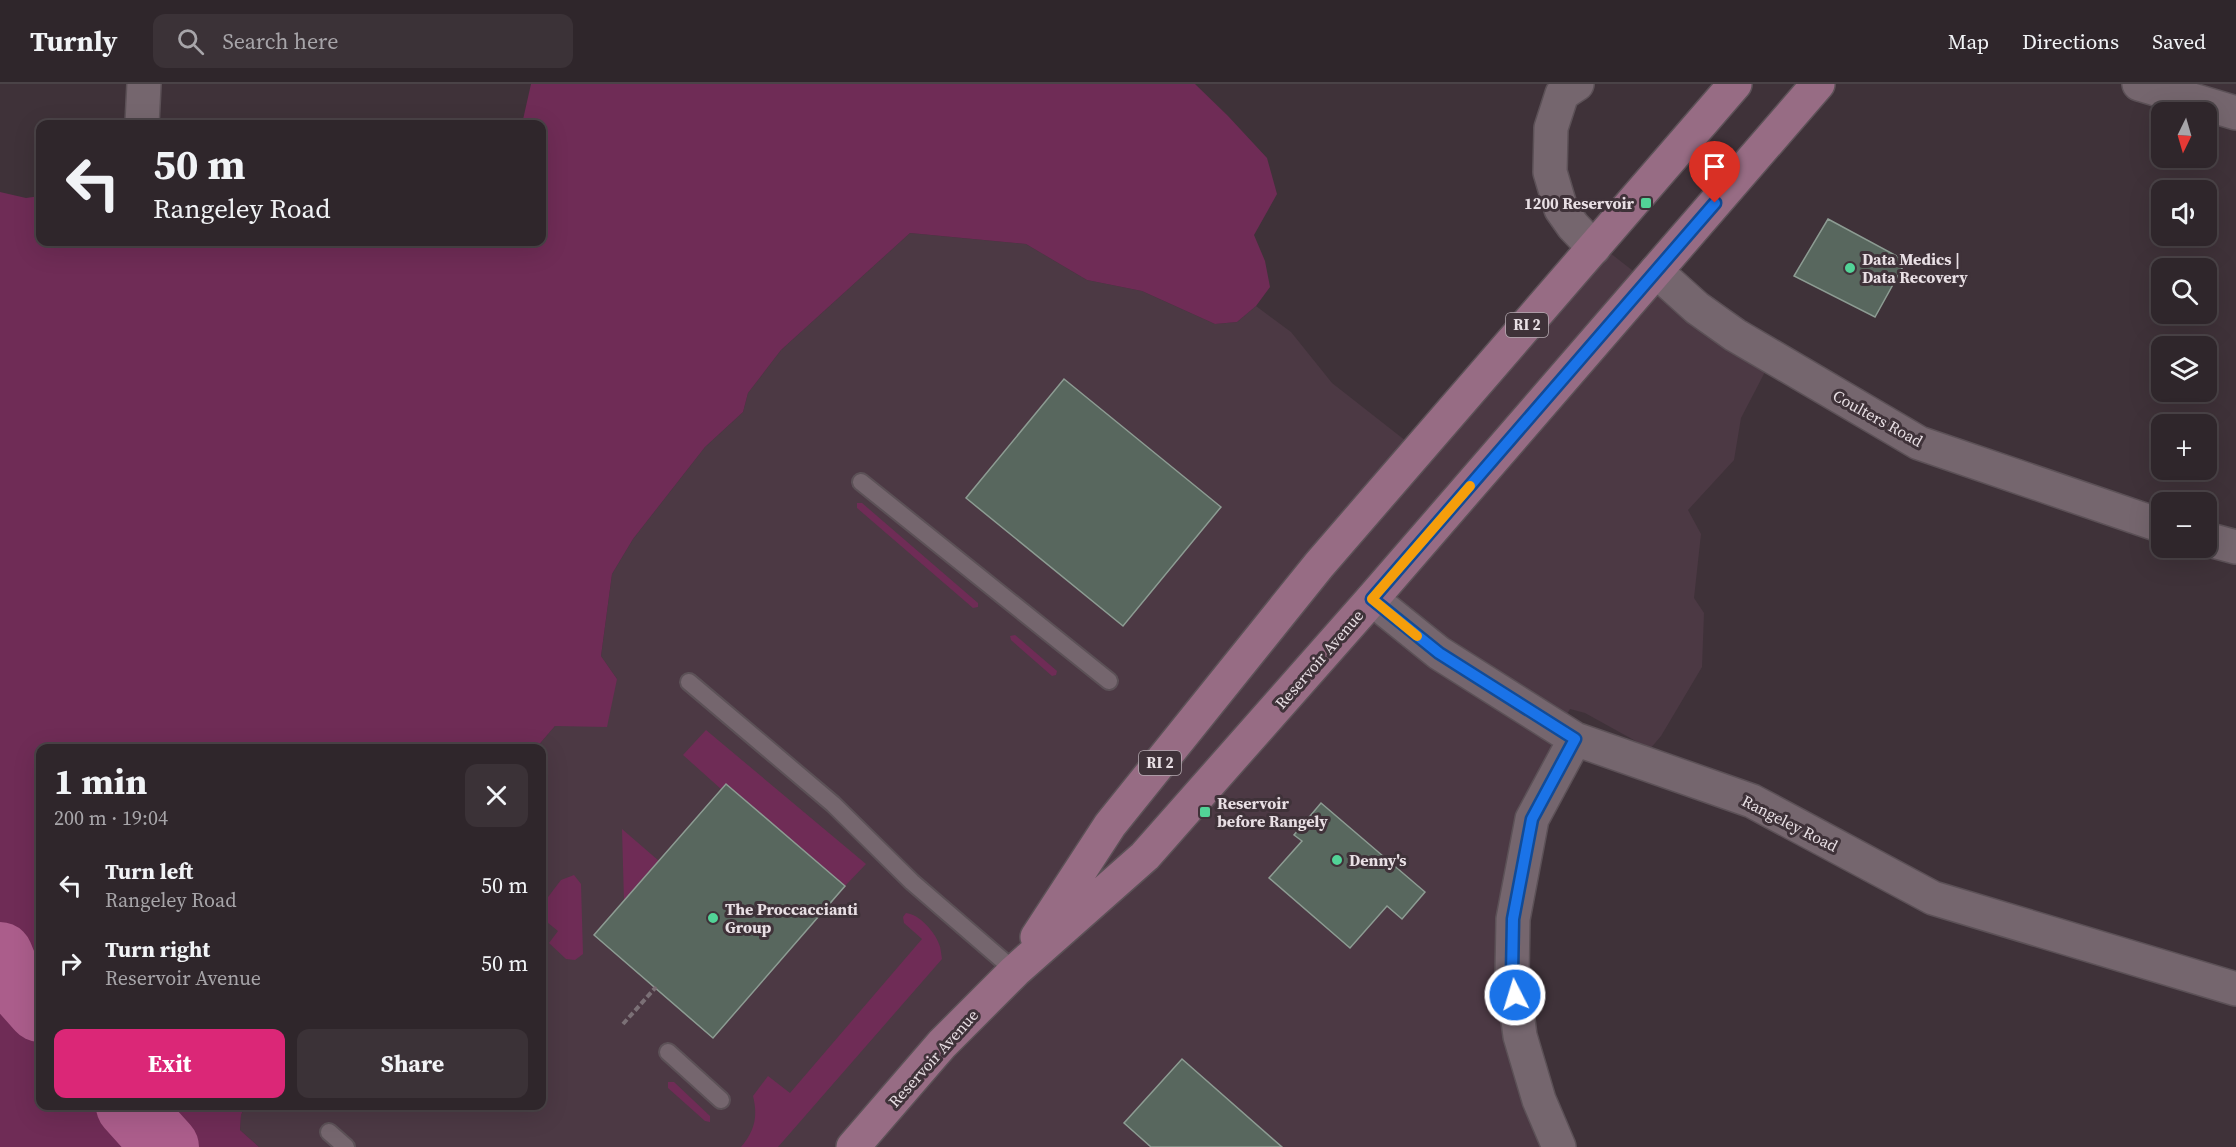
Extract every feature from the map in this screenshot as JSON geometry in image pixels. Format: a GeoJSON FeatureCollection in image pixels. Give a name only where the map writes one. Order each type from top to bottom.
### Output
{"type":"FeatureCollection","features":[{"type":"Feature","properties":{"kind":"main road","name":"Reservoir Avenue"},"geometry":{"type":"LineString","coordinates":[[1015,971],[1110,825],[1319,564],[1735,84]]}},
{"type":"Feature","properties":{"kind":"main road","name":"Reservoir Avenue"},"geometry":{"type":"LineString","coordinates":[[853,1147],[942,1044],[1015,971],[1145,856],[1372,599],[1818,84]]}},
{"type":"Feature","properties":{"kind":"street"},"geometry":{"type":"LineString","coordinates":[[142,120],[144,84]]}},
{"type":"Feature","properties":{"kind":"street"},"geometry":{"type":"LineString","coordinates":[[2152,86],[2236,113]]}},
{"type":"Feature","properties":{"kind":"street"},"geometry":{"type":"LineString","coordinates":[[1563,87],[1551,128],[1550,172],[1562,209],[1573,226],[1594,248]]}},
{"type":"Feature","properties":{"kind":"street","name":"Coulters Road"},"geometry":{"type":"LineString","coordinates":[[1656,271],[1697,308],[1735,335],[1919,443],[2151,522]]}},
{"type":"Feature","properties":{"kind":"street"},"geometry":{"type":"LineString","coordinates":[[2217,542],[2236,547]]}},
{"type":"Feature","properties":{"kind":"street","name":"Rangeley Road"},"geometry":{"type":"LineString","coordinates":[[1372,599],[1439,653],[1575,739],[1752,801],[1933,898],[2236,989]]}},
{"type":"Feature","properties":{"kind":"street"},"geometry":{"type":"LineString","coordinates":[[1559,1147],[1539,1100],[1520,1036],[1512,974],[1513,919],[1532,819],[1575,739]]}},
{"type":"Feature","properties":{"kind":"lane"},"geometry":{"type":"LineString","coordinates":[[861,482],[1109,681]]}},
{"type":"Feature","properties":{"kind":"lane"},"geometry":{"type":"LineString","coordinates":[[689,682],[833,804],[912,882],[1015,971]]}},
{"type":"Feature","properties":{"kind":"lane"},"geometry":{"type":"LineString","coordinates":[[668,1052],[721,1100]]}},
{"type":"Feature","properties":{"kind":"lane"},"geometry":{"type":"LineString","coordinates":[[329,1132],[346,1147]]}},
{"type":"Feature","properties":{"kind":"path"},"geometry":{"type":"LineString","coordinates":[[623,1024],[656,987]]}},
{"type":"Feature","properties":{"kind":"shaded area"},"geometry":{"type":"Polygon","coordinates":[[[531,84],[1195,84],[1267,158],[1277,194],[1254,235],[1265,261],[1270,287],[1256,306],[1237,322],[1215,324],[1142,291],[1087,280],[1026,244],[910,233],[781,350],[748,393],[743,412],[705,447],[633,539],[612,574],[601,656],[617,679],[607,727],[555,726],[539,744],[36,744],[36,1110],[243,1110],[240,1130],[259,1147],[0,1147],[0,192],[26,198],[36,197],[36,246],[546,246],[546,120],[523,120],[531,84]]]}},
{"type":"Feature","properties":{"kind":"shaded area"},"geometry":{"type":"Polygon","coordinates":[[[910,233],[1026,244],[1087,280],[1142,291],[1215,324],[1237,322],[1256,306],[1291,332],[1332,383],[1420,452],[1605,249],[1637,274],[1779,345],[1741,418],[1734,460],[1688,510],[1701,534],[1694,598],[1704,613],[1702,667],[1661,736],[1650,749],[1585,713],[1570,709],[1563,721],[1513,922],[1555,1147],[259,1147],[240,1130],[243,1110],[546,1110],[546,744],[539,744],[555,726],[617,679],[601,656],[612,574],[633,539],[705,447],[743,412],[748,393],[781,350],[910,233]]]}},
{"type":"Feature","properties":{"kind":"shaded area"},"geometry":{"type":"Polygon","coordinates":[[[857,503],[862,503],[978,603],[978,607],[973,608],[857,508],[857,503]]]}},
{"type":"Feature","properties":{"kind":"shaded area"},"geometry":{"type":"Polygon","coordinates":[[[1015,635],[1057,671],[1056,675],[1052,676],[1011,640],[1010,636],[1015,635]]]}},
{"type":"Feature","properties":{"kind":"shaded area"},"geometry":{"type":"Polygon","coordinates":[[[706,730],[866,864],[845,886],[726,784],[721,789],[683,755],[706,730]]]}},
{"type":"Feature","properties":{"kind":"shaded area"},"geometry":{"type":"Polygon","coordinates":[[[622,829],[659,861],[624,901],[622,829]]]}},
{"type":"Feature","properties":{"kind":"shaded area"},"geometry":{"type":"Polygon","coordinates":[[[574,875],[581,884],[583,954],[575,960],[566,959],[549,943],[558,931],[546,921],[546,900],[561,880],[574,875]]]}},
{"type":"Feature","properties":{"kind":"shaded area"},"geometry":{"type":"Polygon","coordinates":[[[906,913],[921,920],[930,929],[940,946],[942,959],[778,1147],[741,1147],[754,1123],[753,1096],[768,1076],[790,1093],[922,939],[904,923],[903,917],[906,913]]]}},
{"type":"Feature","properties":{"kind":"shaded area"},"geometry":{"type":"Polygon","coordinates":[[[668,1082],[674,1082],[710,1116],[710,1122],[705,1121],[668,1088],[668,1082]]]}},
{"type":"Feature","properties":{"kind":"building","name":"Data Medics | Data Recovery"},"geometry":{"type":"Polygon","coordinates":[[[1828,219],[1906,261],[1875,317],[1794,276],[1828,219]]]}},
{"type":"Feature","properties":{"kind":"building"},"geometry":{"type":"Polygon","coordinates":[[[1064,379],[1221,507],[1123,626],[966,498],[1064,379]]]}},
{"type":"Feature","properties":{"kind":"building","name":"The Proccaccianti Group"},"geometry":{"type":"Polygon","coordinates":[[[726,784],[845,886],[713,1038],[594,935],[726,784]]]}},
{"type":"Feature","properties":{"kind":"building","name":"Denny's"},"geometry":{"type":"Polygon","coordinates":[[[1321,803],[1425,892],[1402,919],[1387,906],[1350,948],[1269,878],[1302,841],[1294,835],[1321,803]]]}},
{"type":"Feature","properties":{"kind":"building"},"geometry":{"type":"Polygon","coordinates":[[[1182,1059],[1282,1147],[1151,1147],[1124,1123],[1182,1059]]]}},
{"type":"Feature","properties":{"kind":"waterway"},"geometry":{"type":"LineString","coordinates":[[0,955],[7,972],[36,1005]]}},
{"type":"Feature","properties":{"kind":"waterway"},"geometry":{"type":"LineString","coordinates":[[133,1110],[166,1147]]}},
{"type":"Feature","properties":{"kind":"slow traffic"},"geometry":{"type":"LineString","coordinates":[[1417,636],[1372,599],[1470,486]]}},
{"type":"Feature","properties":{"kind":"place","name":"1200 Reservoir"},"geometry":{"type":"Point","coordinates":[1646,203]}},
{"type":"Feature","properties":{"kind":"place","name":"Data Medics | Data Recovery"},"geometry":{"type":"Point","coordinates":[1850,268]}},
{"type":"Feature","properties":{"kind":"place","name":"Reservoir before Rangely"},"geometry":{"type":"Point","coordinates":[1205,812]}},
{"type":"Feature","properties":{"kind":"place","name":"Denny's"},"geometry":{"type":"Point","coordinates":[1337,860]}},
{"type":"Feature","properties":{"kind":"place","name":"The Proccaccianti Group"},"geometry":{"type":"Point","coordinates":[713,918]}},
{"type":"Feature","properties":{"kind":"route"},"geometry":{"type":"LineString","coordinates":[[1515,995],[1512,974],[1513,919],[1532,819],[1575,739],[1439,653],[1372,599],[1715,203]]}}]}
